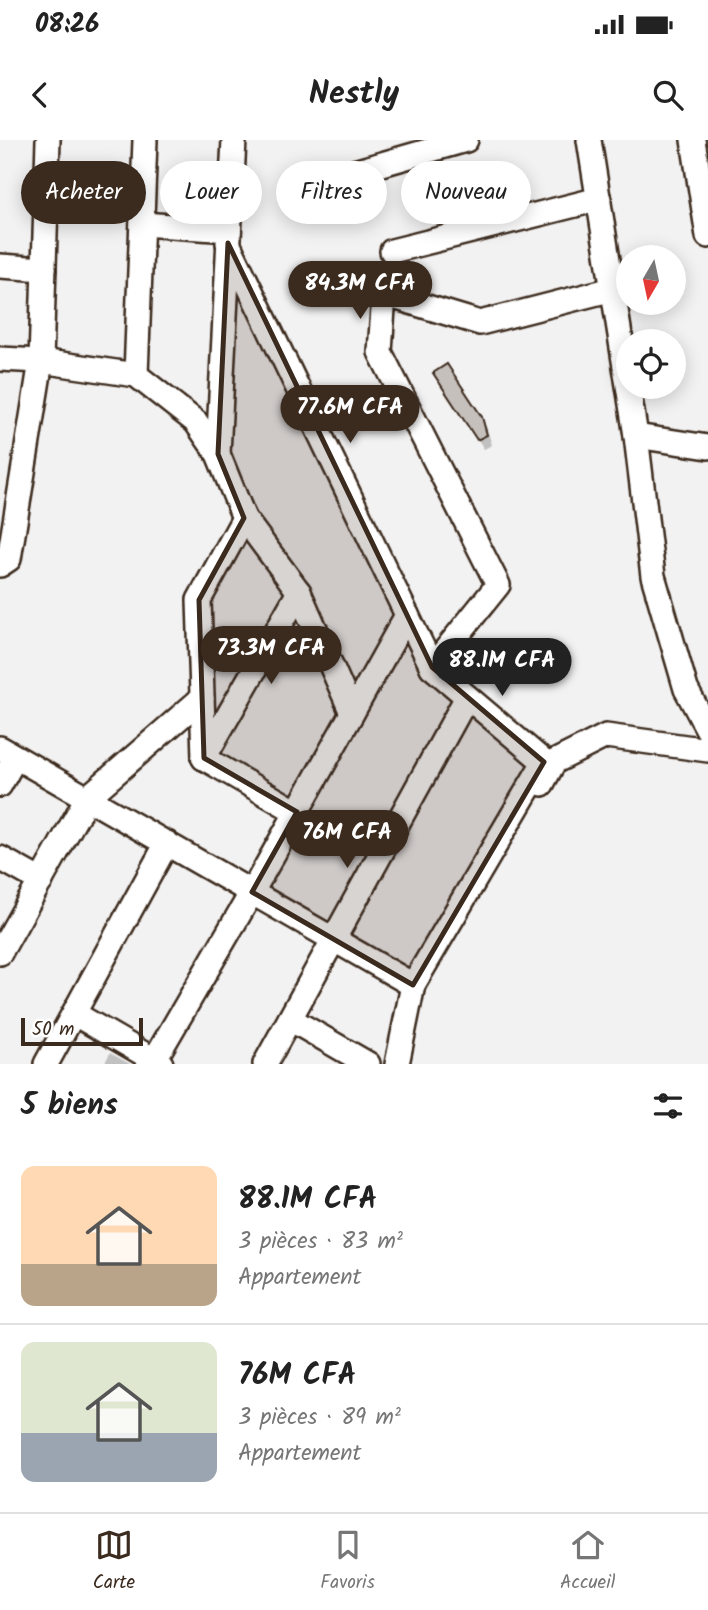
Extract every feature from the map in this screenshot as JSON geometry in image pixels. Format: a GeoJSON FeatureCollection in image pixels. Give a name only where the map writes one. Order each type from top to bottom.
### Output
{"type":"FeatureCollection","features":[{"type":"Feature","properties":{"kind":"street"},"geometry":{"type":"LineString","coordinates":[[0,565],[9,559],[41,361],[48,140]]}},
{"type":"Feature","properties":{"kind":"street"},"geometry":{"type":"LineString","coordinates":[[144,161],[145,140]]}},
{"type":"Feature","properties":{"kind":"street"},"geometry":{"type":"LineString","coordinates":[[218,454],[233,140]]}},
{"type":"Feature","properties":{"kind":"street"},"geometry":{"type":"LineString","coordinates":[[387,163],[467,140]]}},
{"type":"Feature","properties":{"kind":"street"},"geometry":{"type":"LineString","coordinates":[[693,140],[708,236]]}},
{"type":"Feature","properties":{"kind":"street"},"geometry":{"type":"LineString","coordinates":[[597,141],[598,199],[636,436],[653,576],[686,689],[704,716]]}},
{"type":"Feature","properties":{"kind":"street"},"geometry":{"type":"LineString","coordinates":[[392,251],[598,199]]}},
{"type":"Feature","properties":{"kind":"street"},"geometry":{"type":"LineString","coordinates":[[136,375],[142,224],[228,236]]}},
{"type":"Feature","properties":{"kind":"street"},"geometry":{"type":"LineString","coordinates":[[228,236],[432,667],[544,762],[413,985],[397,1064]]}},
{"type":"Feature","properties":{"kind":"street"},"geometry":{"type":"LineString","coordinates":[[0,266],[44,268]]}},
{"type":"Feature","properties":{"kind":"street"},"geometry":{"type":"LineString","coordinates":[[432,667],[498,585],[380,352],[384,294],[480,323],[613,289]]}},
{"type":"Feature","properties":{"kind":"street"},"geometry":{"type":"LineString","coordinates":[[0,359],[41,361],[136,375],[196,422],[218,454],[244,518],[299,592],[352,713]]}},
{"type":"Feature","properties":{"kind":"street"},"geometry":{"type":"LineString","coordinates":[[636,436],[708,447]]}},
{"type":"Feature","properties":{"kind":"street"},"geometry":{"type":"LineString","coordinates":[[204,758],[199,600],[244,518]]}},
{"type":"Feature","properties":{"kind":"street"},"geometry":{"type":"LineString","coordinates":[[204,758],[299,592]]}},
{"type":"Feature","properties":{"kind":"street"},"geometry":{"type":"LineString","coordinates":[[75,1014],[156,1063],[407,615]]}},
{"type":"Feature","properties":{"kind":"street"},"geometry":{"type":"LineString","coordinates":[[265,1064],[467,697]]}},
{"type":"Feature","properties":{"kind":"street"},"geometry":{"type":"LineString","coordinates":[[0,953],[87,798],[202,698]]}},
{"type":"Feature","properties":{"kind":"street"},"geometry":{"type":"LineString","coordinates":[[409,1064],[424,997],[554,762],[606,736],[708,750]]}},
{"type":"Feature","properties":{"kind":"street"},"geometry":{"type":"LineString","coordinates":[[0,785],[8,753],[413,985]]}},
{"type":"Feature","properties":{"kind":"street"},"geometry":{"type":"LineString","coordinates":[[204,758],[298,812]]}},
{"type":"Feature","properties":{"kind":"street"},"geometry":{"type":"LineString","coordinates":[[46,1064],[167,844]]}},
{"type":"Feature","properties":{"kind":"street"},"geometry":{"type":"LineString","coordinates":[[0,858],[41,881]]}},
{"type":"Feature","properties":{"kind":"street"},"geometry":{"type":"LineString","coordinates":[[290,1019],[368,1064]]}},
{"type":"Feature","properties":{"kind":"highlighted area"},"geometry":{"type":"Polygon","coordinates":[[[228,243],[432,667],[544,762],[413,985],[252,892],[297,812],[204,758],[199,600],[244,518],[218,454],[228,243]]]}},
{"type":"Feature","properties":{"kind":"building"},"geometry":{"type":"Polygon","coordinates":[[[447,364],[482,417],[487,435],[477,440],[433,373],[447,364]]]}}]}
